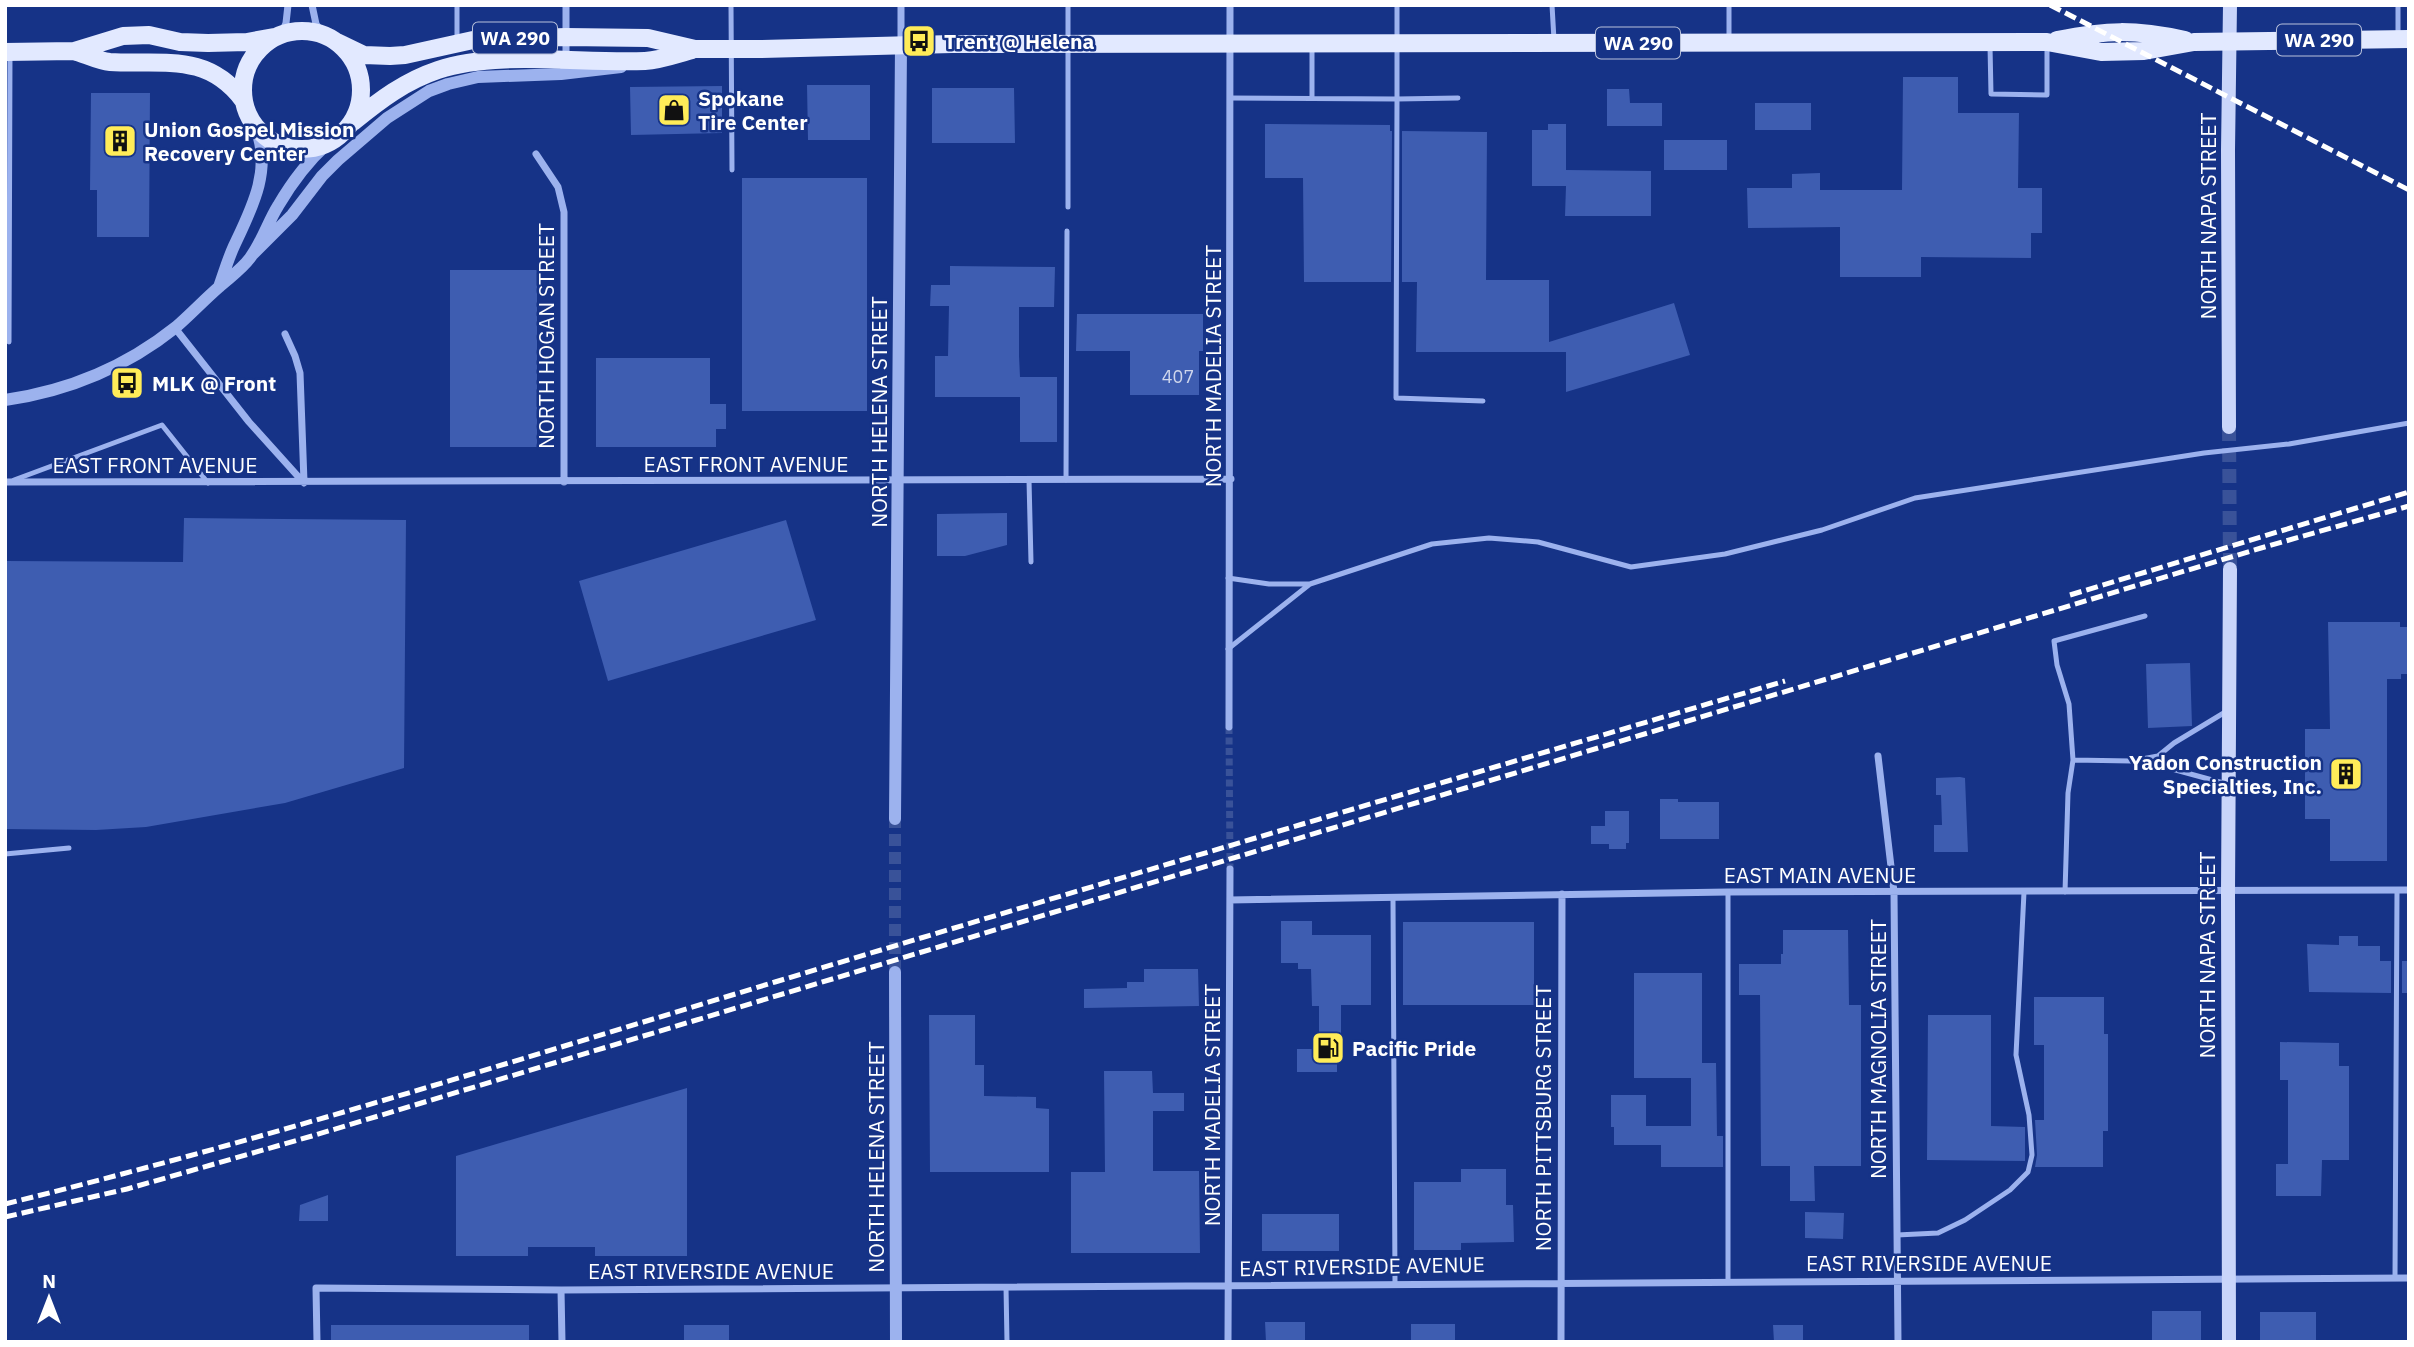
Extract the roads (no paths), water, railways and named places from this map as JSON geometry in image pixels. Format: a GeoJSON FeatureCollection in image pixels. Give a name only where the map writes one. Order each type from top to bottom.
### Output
{"type":"FeatureCollection","features":[{"type":"Feature","properties":{"kind":"main road","name":"NORTH NAPA STREET"},"geometry":{"type":"LineString","coordinates":[[2229,426],[2230,5]]}},
{"type":"Feature","properties":{"kind":"main road","name":"WA 290"},"geometry":{"type":"LineString","coordinates":[[8,52],[74,51],[123,36],[149,35],[180,42],[247,42],[309,31],[354,51],[377,56],[405,55],[489,39],[566,37],[648,37],[695,49],[1068,44],[2046,42],[2101,52],[2144,51],[2194,42],[2403,39]]}},
{"type":"Feature","properties":{"kind":"main road"},"geometry":{"type":"LineString","coordinates":[[243,100],[246,69],[264,44],[279,36]]}},
{"type":"Feature","properties":{"kind":"main road"},"geometry":{"type":"LineString","coordinates":[[330,39],[352,59],[360,81],[360,104],[350,125]]}},
{"type":"Feature","properties":{"kind":"main road","name":"WA 290"},"geometry":{"type":"LineString","coordinates":[[328,143],[387,94],[440,69],[477,62],[648,61],[695,49]]}},
{"type":"Feature","properties":{"kind":"main road","name":"WA 290"},"geometry":{"type":"LineString","coordinates":[[74,51],[107,61],[193,65],[218,75],[235,89],[243,100],[256,128]]}},
{"type":"Feature","properties":{"kind":"main road"},"geometry":{"type":"LineString","coordinates":[[256,128],[265,137],[289,148],[316,148],[328,143]]}},
{"type":"Feature","properties":{"kind":"main road","name":"NORTH NAPA STREET"},"geometry":{"type":"LineString","coordinates":[[2229,1342],[2230,569]]}},
{"type":"Feature","properties":{"kind":"street"},"geometry":{"type":"LineString","coordinates":[[279,36],[286,23],[288,5]]}},
{"type":"Feature","properties":{"kind":"street"},"geometry":{"type":"LineString","coordinates":[[312,5],[316,24],[330,39]]}},
{"type":"Feature","properties":{"kind":"street"},"geometry":{"type":"LineString","coordinates":[[566,5],[566,61]]}},
{"type":"Feature","properties":{"kind":"street","name":"NORTH HELENA STREET"},"geometry":{"type":"LineString","coordinates":[[895,819],[901,5]]}},
{"type":"Feature","properties":{"kind":"street","name":"NORTH MADELIA STREET"},"geometry":{"type":"LineString","coordinates":[[1229,727],[1230,5]]}},
{"type":"Feature","properties":{"kind":"street"},"geometry":{"type":"LineString","coordinates":[[5,400],[41,393],[93,377],[132,357],[174,328],[240,270],[292,215],[338,160],[397,111],[429,92],[448,83],[478,77],[591,72],[648,61]]}},
{"type":"Feature","properties":{"kind":"street"},"geometry":{"type":"LineString","coordinates":[[219,287],[251,212],[262,174],[263,151],[256,128]]}},
{"type":"Feature","properties":{"kind":"street"},"geometry":{"type":"LineString","coordinates":[[253,255],[292,185],[313,157],[328,143]]}},
{"type":"Feature","properties":{"kind":"street","name":"NORTH HOGAN STREET"},"geometry":{"type":"LineString","coordinates":[[536,154],[558,187],[564,212],[564,482]]}},
{"type":"Feature","properties":{"kind":"street","name":"EAST FRONT AVENUE"},"geometry":{"type":"LineString","coordinates":[[174,328],[249,422],[304,483]]}},
{"type":"Feature","properties":{"kind":"street"},"geometry":{"type":"LineString","coordinates":[[285,334],[300,373],[304,483]]}},
{"type":"Feature","properties":{"kind":"street","name":"EAST FRONT AVENUE"},"geometry":{"type":"LineString","coordinates":[[7,482],[1231,480]]}},
{"type":"Feature","properties":{"kind":"street","name":"NORTH MAGNOLIA STREET"},"geometry":{"type":"LineString","coordinates":[[1878,756],[1894,892],[1898,1342]]}},
{"type":"Feature","properties":{"kind":"street","name":"NORTH MADELIA STREET"},"geometry":{"type":"LineString","coordinates":[[1228,1342],[1230,869]]}},
{"type":"Feature","properties":{"kind":"street","name":"EAST MAIN AVENUE"},"geometry":{"type":"LineString","coordinates":[[1230,900],[1728,892],[2409,890]]}},
{"type":"Feature","properties":{"kind":"street","name":"NORTH PITTSBURG STREET"},"geometry":{"type":"LineString","coordinates":[[1561,1342],[1562,894]]}},
{"type":"Feature","properties":{"kind":"street","name":"NORTH HELENA STREET"},"geometry":{"type":"LineString","coordinates":[[895,972],[896,1342]]}},
{"type":"Feature","properties":{"kind":"street","name":"EAST RIVERSIDE AVENUE"},"geometry":{"type":"LineString","coordinates":[[317,1342],[316,1289],[561,1290],[2409,1278]]}},
{"type":"Feature","properties":{"kind":"street"},"geometry":{"type":"LineString","coordinates":[[561,1290],[562,1342]]}},
{"type":"Feature","properties":{"kind":"lane"},"geometry":{"type":"LineString","coordinates":[[457,5],[457,43]]}},
{"type":"Feature","properties":{"kind":"lane"},"geometry":{"type":"LineString","coordinates":[[731,5],[732,170]]}},
{"type":"Feature","properties":{"kind":"lane"},"geometry":{"type":"LineString","coordinates":[[1068,5],[1068,207]]}},
{"type":"Feature","properties":{"kind":"lane"},"geometry":{"type":"LineString","coordinates":[[1397,5],[1396,398],[1483,401]]}},
{"type":"Feature","properties":{"kind":"lane"},"geometry":{"type":"LineString","coordinates":[[1552,5],[1554,43]]}},
{"type":"Feature","properties":{"kind":"lane"},"geometry":{"type":"LineString","coordinates":[[1729,43],[1730,5]]}},
{"type":"Feature","properties":{"kind":"lane"},"geometry":{"type":"LineString","coordinates":[[2398,5],[2403,39]]}},
{"type":"Feature","properties":{"kind":"lane"},"geometry":{"type":"LineString","coordinates":[[1990,43],[1991,94],[2046,95],[2046,42]]}},
{"type":"Feature","properties":{"kind":"lane"},"geometry":{"type":"LineString","coordinates":[[1312,45],[1312,98]]}},
{"type":"Feature","properties":{"kind":"lane"},"geometry":{"type":"LineString","coordinates":[[8,52],[9,342]]}},
{"type":"Feature","properties":{"kind":"lane"},"geometry":{"type":"LineString","coordinates":[[1230,98],[1458,98]]}},
{"type":"Feature","properties":{"kind":"lane"},"geometry":{"type":"LineString","coordinates":[[1066,480],[1068,231]]}},
{"type":"Feature","properties":{"kind":"lane"},"geometry":{"type":"LineString","coordinates":[[1228,579],[1269,584],[1310,584],[1432,544],[1489,538],[1538,542],[1631,567],[1725,554],[1822,530],[1915,498],[2190,454],[2289,444],[2409,423]]}},
{"type":"Feature","properties":{"kind":"lane"},"geometry":{"type":"LineString","coordinates":[[7,482],[162,425],[208,483]]}},
{"type":"Feature","properties":{"kind":"lane"},"geometry":{"type":"LineString","coordinates":[[1028,481],[1031,562]]}},
{"type":"Feature","properties":{"kind":"lane"},"geometry":{"type":"LineString","coordinates":[[1228,649],[1310,584]]}},
{"type":"Feature","properties":{"kind":"lane"},"geometry":{"type":"LineString","coordinates":[[2065,892],[2068,793],[2073,760],[2069,704],[2057,665],[2054,641],[2145,616]]}},
{"type":"Feature","properties":{"kind":"lane"},"geometry":{"type":"LineString","coordinates":[[2073,760],[2130,761],[2158,756],[2229,709]]}},
{"type":"Feature","properties":{"kind":"lane"},"geometry":{"type":"LineString","coordinates":[[2158,756],[2172,769],[2229,784]]}},
{"type":"Feature","properties":{"kind":"lane"},"geometry":{"type":"LineString","coordinates":[[5,854],[69,848]]}},
{"type":"Feature","properties":{"kind":"lane"},"geometry":{"type":"LineString","coordinates":[[2395,1278],[2397,891]]}},
{"type":"Feature","properties":{"kind":"lane"},"geometry":{"type":"LineString","coordinates":[[1728,892],[1728,1282]]}},
{"type":"Feature","properties":{"kind":"lane"},"geometry":{"type":"LineString","coordinates":[[1896,1235],[1938,1233],[1965,1220],[2010,1190],[2028,1172],[2032,1155],[2029,1115],[2016,1055],[2024,892]]}},
{"type":"Feature","properties":{"kind":"lane"},"geometry":{"type":"LineString","coordinates":[[1393,899],[1395,1283]]}},
{"type":"Feature","properties":{"kind":"lane"},"geometry":{"type":"LineString","coordinates":[[1006,1287],[1007,1342]]}},
{"type":"Feature","properties":{"kind":"tunnel"},"geometry":{"type":"LineString","coordinates":[[2229,427],[2230,569]]}},
{"type":"Feature","properties":{"kind":"tunnel"},"geometry":{"type":"LineString","coordinates":[[1229,727],[1230,869]]}},
{"type":"Feature","properties":{"kind":"tunnel"},"geometry":{"type":"LineString","coordinates":[[895,819],[895,972]]}},
{"type":"Feature","properties":{"kind":"railway"},"geometry":{"type":"LineString","coordinates":[[2050,5],[2409,190]]}},
{"type":"Feature","properties":{"kind":"railway"},"geometry":{"type":"LineString","coordinates":[[2070,595],[2409,492]]}},
{"type":"Feature","properties":{"kind":"railway"},"geometry":{"type":"LineString","coordinates":[[5,1217],[127,1189],[312,1136],[2261,548],[2409,506]]}},
{"type":"Feature","properties":{"kind":"railway"},"geometry":{"type":"LineString","coordinates":[[5,1204],[392,1098],[1785,681]]}},
{"type":"Feature","properties":{"kind":"place","name":"Trent @ Helena"},"geometry":{"type":"Point","coordinates":[919,41]}},
{"type":"Feature","properties":{"kind":"place","name":"Spokane Tire Center"},"geometry":{"type":"Point","coordinates":[674,110]}},
{"type":"Feature","properties":{"kind":"place","name":"Union Gospel Mission Recovery Center"},"geometry":{"type":"Point","coordinates":[120,141]}},
{"type":"Feature","properties":{"kind":"place","name":"MLK @ Front"},"geometry":{"type":"Point","coordinates":[127,383]}},
{"type":"Feature","properties":{"kind":"place","name":"Yadon Construction Specialties, Inc."},"geometry":{"type":"Point","coordinates":[2346,774]}},
{"type":"Feature","properties":{"kind":"place","name":"Pacific Pride"},"geometry":{"type":"Point","coordinates":[1328,1048]}}]}
